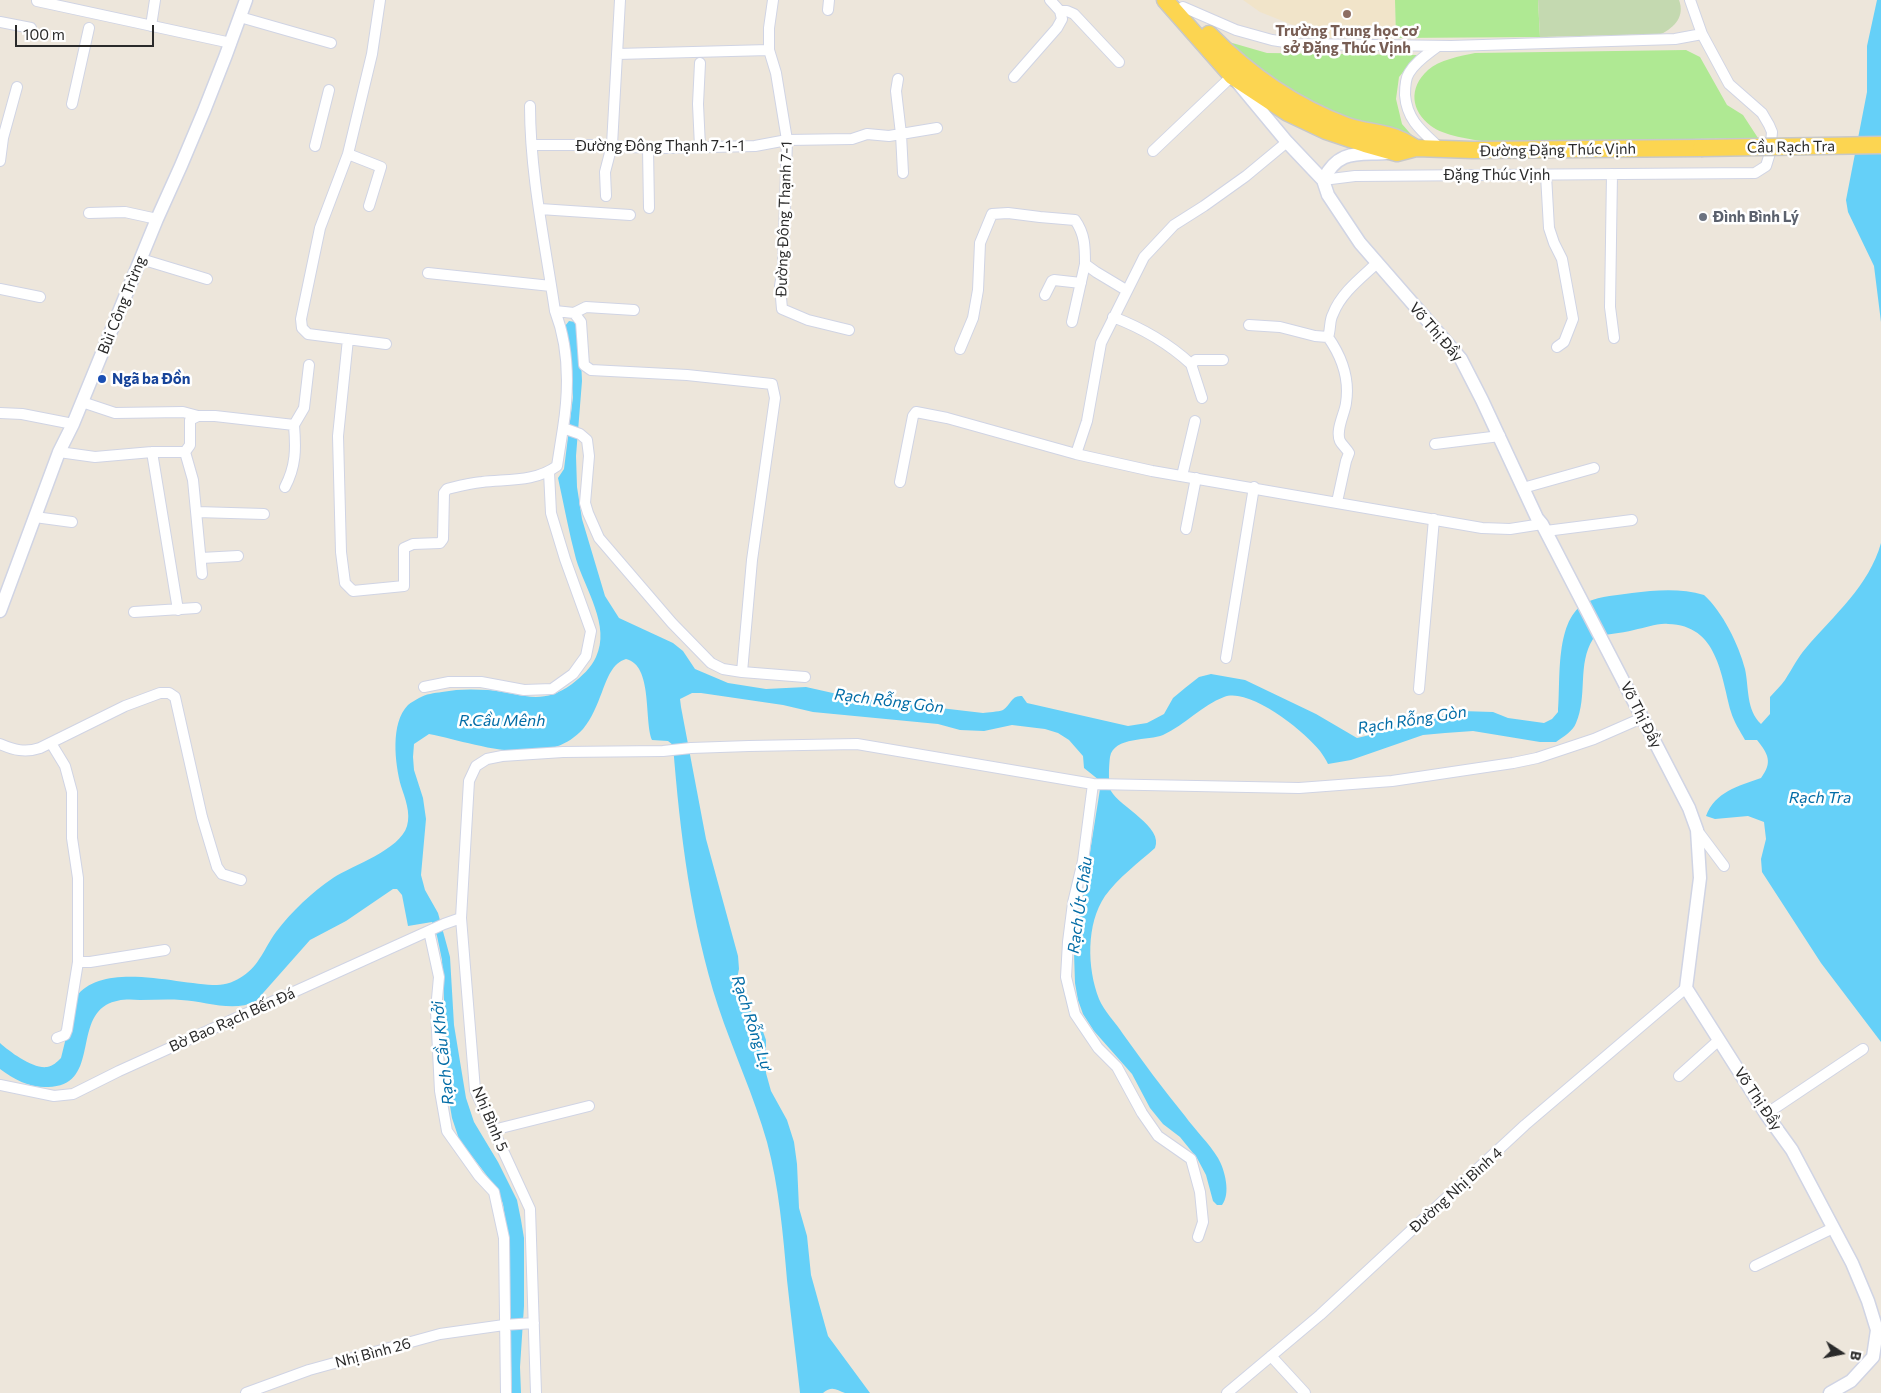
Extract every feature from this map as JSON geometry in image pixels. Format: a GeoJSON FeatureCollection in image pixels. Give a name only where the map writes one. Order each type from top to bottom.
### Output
{"type":"FeatureCollection","features":[{"type":"Feature","properties":{"kind":"main road"},"geometry":{"type":"LineString","coordinates":[[1165,0],[1232,76],[1288,113],[1326,131],[1397,153]]}},
{"type":"Feature","properties":{"kind":"main road","name":"Đường Đặng Thúc Vịnh"},"geometry":{"type":"LineString","coordinates":[[1180,3],[1228,54],[1274,90],[1316,113],[1350,127],[1398,139],[1416,148]]}},
{"type":"Feature","properties":{"kind":"main road","name":"Cầu Rạch Tra"},"geometry":{"type":"LineString","coordinates":[[1701,148],[1881,145]]}},
{"type":"Feature","properties":{"kind":"main road","name":"Đường Đặng Thúc Vịnh"},"geometry":{"type":"LineString","coordinates":[[1397,153],[1416,148],[1701,148]]}},
{"type":"Feature","properties":{"kind":"street"},"geometry":{"type":"LineString","coordinates":[[151,26],[155,0]]}},
{"type":"Feature","properties":{"kind":"street","name":"Bùi Công Trừng"},"geometry":{"type":"LineString","coordinates":[[0,611],[59,452],[73,424],[231,43],[246,0]]}},
{"type":"Feature","properties":{"kind":"street"},"geometry":{"type":"LineString","coordinates":[[380,0],[372,54],[348,154],[320,228],[301,318],[302,328],[308,334],[386,344]]}},
{"type":"Feature","properties":{"kind":"street"},"geometry":{"type":"LineString","coordinates":[[606,196],[605,172],[612,145],[620,0]]}},
{"type":"Feature","properties":{"kind":"street","name":"Đường Đông Thạnh 7-1"},"geometry":{"type":"LineString","coordinates":[[773,0],[769,28],[769,50],[776,73],[787,140],[783,267],[780,286],[782,309],[808,320],[849,330]]}},
{"type":"Feature","properties":{"kind":"street"},"geometry":{"type":"LineString","coordinates":[[1014,77],[1057,28],[1062,19],[1060,12],[1050,0]]}},
{"type":"Feature","properties":{"kind":"street"},"geometry":{"type":"LineString","coordinates":[[1180,3],[1236,30],[1272,40],[1298,44],[1438,46],[1675,39],[1702,34],[1690,0]]}},
{"type":"Feature","properties":{"kind":"street"},"geometry":{"type":"LineString","coordinates":[[36,1],[231,43]]}},
{"type":"Feature","properties":{"kind":"street"},"geometry":{"type":"LineString","coordinates":[[1060,12],[1067,11],[1074,14],[1119,62]]}},
{"type":"Feature","properties":{"kind":"street"},"geometry":{"type":"LineString","coordinates":[[240,17],[331,43]]}},
{"type":"Feature","properties":{"kind":"street"},"geometry":{"type":"LineString","coordinates":[[0,22],[31,28]]}},
{"type":"Feature","properties":{"kind":"street"},"geometry":{"type":"LineString","coordinates":[[72,104],[89,28]]}},
{"type":"Feature","properties":{"kind":"street","name":"Đặng Thúc Vịnh"},"geometry":{"type":"LineString","coordinates":[[1323,180],[1355,176],[1755,173],[1766,166],[1770,153],[1772,132],[1762,113],[1729,84],[1702,34]]}},
{"type":"Feature","properties":{"kind":"street"},"geometry":{"type":"LineString","coordinates":[[1438,46],[1420,60],[1409,73],[1405,86],[1409,116],[1425,135],[1442,149]]}},
{"type":"Feature","properties":{"kind":"street"},"geometry":{"type":"LineString","coordinates":[[617,54],[769,50]]}},
{"type":"Feature","properties":{"kind":"street"},"geometry":{"type":"LineString","coordinates":[[700,63],[698,104],[700,147]]}},
{"type":"Feature","properties":{"kind":"street"},"geometry":{"type":"LineString","coordinates":[[1152,151],[1232,76]]}},
{"type":"Feature","properties":{"kind":"street","name":"Võ Thị Đầy"},"geometry":{"type":"LineString","coordinates":[[1232,76],[1287,142],[1323,180],[1328,195],[1360,242],[1461,359],[1500,436],[1537,518],[1544,528],[1689,808],[1697,830],[1700,878],[1686,988],[1766,1114],[1792,1150],[1852,1264],[1879,1329],[1873,1358],[1851,1381],[1830,1393]]}},
{"type":"Feature","properties":{"kind":"street"},"geometry":{"type":"LineString","coordinates":[[898,78],[896,91],[903,173]]}},
{"type":"Feature","properties":{"kind":"street"},"geometry":{"type":"LineString","coordinates":[[0,161],[4,122],[17,87]]}},
{"type":"Feature","properties":{"kind":"street"},"geometry":{"type":"LineString","coordinates":[[315,146],[329,90]]}},
{"type":"Feature","properties":{"kind":"street"},"geometry":{"type":"LineString","coordinates":[[348,339],[338,436],[341,552],[345,583],[353,591],[404,586],[404,548],[413,544],[440,543],[443,539],[444,493],[448,489],[481,482],[516,481],[549,472],[557,466],[566,428],[566,368],[560,323],[554,311],[532,145],[530,106]]}},
{"type":"Feature","properties":{"kind":"street","name":"Đường Đông Thạnh 7-1-1"},"geometry":{"type":"LineString","coordinates":[[532,145],[612,145],[648,148],[755,146],[787,140],[852,138],[867,134],[889,136],[937,128]]}},
{"type":"Feature","properties":{"kind":"street"},"geometry":{"type":"LineString","coordinates":[[1076,454],[1087,421],[1101,343],[1112,317],[1144,257],[1174,225],[1239,181],[1287,142]]}},
{"type":"Feature","properties":{"kind":"street"},"geometry":{"type":"LineString","coordinates":[[648,148],[648,208]]}},
{"type":"Feature","properties":{"kind":"street"},"geometry":{"type":"LineString","coordinates":[[1323,180],[1329,169],[1340,158],[1397,153]]}},
{"type":"Feature","properties":{"kind":"street"},"geometry":{"type":"LineString","coordinates":[[348,154],[381,167],[369,206]]}},
{"type":"Feature","properties":{"kind":"street"},"geometry":{"type":"LineString","coordinates":[[1612,174],[1610,307],[1614,338]]}},
{"type":"Feature","properties":{"kind":"street"},"geometry":{"type":"LineString","coordinates":[[1546,175],[1549,228],[1562,259],[1572,319],[1564,342],[1557,347]]}},
{"type":"Feature","properties":{"kind":"street"},"geometry":{"type":"LineString","coordinates":[[540,209],[630,215]]}},
{"type":"Feature","properties":{"kind":"street"},"geometry":{"type":"LineString","coordinates":[[88,213],[125,212],[157,219]]}},
{"type":"Feature","properties":{"kind":"street"},"geometry":{"type":"LineString","coordinates":[[960,349],[974,318],[978,290],[980,243],[992,214],[1008,212],[1075,220],[1082,229],[1085,243],[1085,264],[1072,322]]}},
{"type":"Feature","properties":{"kind":"street"},"geometry":{"type":"LineString","coordinates":[[141,259],[207,279]]}},
{"type":"Feature","properties":{"kind":"street"},"geometry":{"type":"LineString","coordinates":[[1328,337],[1331,317],[1338,303],[1377,263]]}},
{"type":"Feature","properties":{"kind":"street"},"geometry":{"type":"LineString","coordinates":[[1085,264],[1126,290]]}},
{"type":"Feature","properties":{"kind":"street"},"geometry":{"type":"LineString","coordinates":[[428,272],[551,286]]}},
{"type":"Feature","properties":{"kind":"street"},"geometry":{"type":"LineString","coordinates":[[1045,295],[1054,280],[1081,283]]}},
{"type":"Feature","properties":{"kind":"street"},"geometry":{"type":"LineString","coordinates":[[0,289],[40,296]]}},
{"type":"Feature","properties":{"kind":"street"},"geometry":{"type":"LineString","coordinates":[[554,311],[574,312],[586,307],[634,310]]}},
{"type":"Feature","properties":{"kind":"street"},"geometry":{"type":"LineString","coordinates":[[574,312],[582,322],[584,365],[591,370],[687,375],[772,384],[775,398],[752,560],[742,672]]}},
{"type":"Feature","properties":{"kind":"street"},"geometry":{"type":"LineString","coordinates":[[1112,317],[1137,326],[1174,349],[1191,364],[1202,398]]}},
{"type":"Feature","properties":{"kind":"street"},"geometry":{"type":"LineString","coordinates":[[1249,325],[1280,328],[1314,336],[1328,337],[1336,348],[1344,366],[1347,387],[1346,404],[1340,422],[1339,440],[1349,453],[1337,502]]}},
{"type":"Feature","properties":{"kind":"street"},"geometry":{"type":"LineString","coordinates":[[1191,364],[1196,360],[1223,360]]}},
{"type":"Feature","properties":{"kind":"street"},"geometry":{"type":"LineString","coordinates":[[285,488],[292,473],[296,447],[294,425],[304,408],[308,365]]}},
{"type":"Feature","properties":{"kind":"street"},"geometry":{"type":"LineString","coordinates":[[82,402],[115,413],[183,412],[198,416],[215,416],[294,425]]}},
{"type":"Feature","properties":{"kind":"street"},"geometry":{"type":"LineString","coordinates":[[900,482],[913,416],[916,412],[948,418],[1076,454],[1152,471],[1254,487],[1482,528],[1544,528],[1632,520]]}},
{"type":"Feature","properties":{"kind":"street"},"geometry":{"type":"LineString","coordinates":[[0,413],[22,414],[73,424]]}},
{"type":"Feature","properties":{"kind":"street"},"geometry":{"type":"LineString","coordinates":[[185,452],[190,445],[190,420],[198,416]]}},
{"type":"Feature","properties":{"kind":"street"},"geometry":{"type":"LineString","coordinates":[[1182,476],[1195,421]]}},
{"type":"Feature","properties":{"kind":"street"},"geometry":{"type":"LineString","coordinates":[[566,428],[580,434],[587,440],[589,446],[585,503],[599,538],[672,623],[711,663],[723,669],[805,677]]}},
{"type":"Feature","properties":{"kind":"street"},"geometry":{"type":"LineString","coordinates":[[1435,444],[1500,436]]}},
{"type":"Feature","properties":{"kind":"street"},"geometry":{"type":"LineString","coordinates":[[59,452],[95,457],[152,452],[185,452]]}},
{"type":"Feature","properties":{"kind":"street"},"geometry":{"type":"LineString","coordinates":[[152,452],[178,610]]}},
{"type":"Feature","properties":{"kind":"street"},"geometry":{"type":"LineString","coordinates":[[185,452],[193,480],[202,574]]}},
{"type":"Feature","properties":{"kind":"street"},"geometry":{"type":"LineString","coordinates":[[1523,488],[1594,468]]}},
{"type":"Feature","properties":{"kind":"street"},"geometry":{"type":"LineString","coordinates":[[424,687],[449,682],[482,682],[524,690],[552,689],[572,674],[586,656],[591,632],[551,513],[549,472]]}},
{"type":"Feature","properties":{"kind":"street"},"geometry":{"type":"LineString","coordinates":[[1186,528],[1196,478]]}},
{"type":"Feature","properties":{"kind":"street"},"geometry":{"type":"LineString","coordinates":[[1226,658],[1254,487]]}},
{"type":"Feature","properties":{"kind":"street"},"geometry":{"type":"LineString","coordinates":[[197,512],[264,514]]}},
{"type":"Feature","properties":{"kind":"street"},"geometry":{"type":"LineString","coordinates":[[35,517],[72,522]]}},
{"type":"Feature","properties":{"kind":"street"},"geometry":{"type":"LineString","coordinates":[[1419,690],[1434,520]]}},
{"type":"Feature","properties":{"kind":"street"},"geometry":{"type":"LineString","coordinates":[[201,558],[238,556]]}},
{"type":"Feature","properties":{"kind":"street"},"geometry":{"type":"LineString","coordinates":[[134,612],[196,608]]}},
{"type":"Feature","properties":{"kind":"street"},"geometry":{"type":"LineString","coordinates":[[0,744],[29,752],[125,706],[160,693],[169,693],[175,696],[202,817],[217,867],[222,874],[241,880]]}},
{"type":"Feature","properties":{"kind":"street"},"geometry":{"type":"LineString","coordinates":[[1198,1237],[1203,1222],[1200,1192],[1191,1159],[1158,1136],[1142,1113],[1117,1067],[1098,1048],[1075,1014],[1066,977],[1073,903],[1083,861],[1096,784],[1299,788],[1392,781],[1537,758],[1594,739],[1642,718]]}},
{"type":"Feature","properties":{"kind":"street"},"geometry":{"type":"LineString","coordinates":[[51,743],[65,766],[72,792],[72,838],[78,878],[78,962],[67,1030],[65,1035],[57,1038]]}},
{"type":"Feature","properties":{"kind":"street","name":"Nhị Bình 5"},"geometry":{"type":"LineString","coordinates":[[536,1393],[530,1323],[530,1208],[475,1090],[461,918],[469,781],[476,766],[487,759],[502,756],[690,748],[857,744],[1096,784]]}},
{"type":"Feature","properties":{"kind":"street"},"geometry":{"type":"LineString","coordinates":[[1697,830],[1724,866]]}},
{"type":"Feature","properties":{"kind":"street","name":"Bờ Bao Rạch Bến Đá"},"geometry":{"type":"LineString","coordinates":[[0,1085],[54,1096],[74,1094],[118,1071],[461,918]]}},
{"type":"Feature","properties":{"kind":"street"},"geometry":{"type":"LineString","coordinates":[[431,930],[438,977],[436,1010],[440,1091],[447,1131],[479,1176],[494,1192],[504,1238],[506,1393]]}},
{"type":"Feature","properties":{"kind":"street"},"geometry":{"type":"LineString","coordinates":[[78,962],[90,962],[165,950]]}},
{"type":"Feature","properties":{"kind":"street","name":"Đường Nhị Bình 4"},"geometry":{"type":"LineString","coordinates":[[1227,1393],[1360,1278],[1525,1125],[1686,988]]}},
{"type":"Feature","properties":{"kind":"street"},"geometry":{"type":"LineString","coordinates":[[1679,1076],[1719,1040]]}},
{"type":"Feature","properties":{"kind":"street"},"geometry":{"type":"LineString","coordinates":[[1766,1114],[1863,1049]]}},
{"type":"Feature","properties":{"kind":"street"},"geometry":{"type":"LineString","coordinates":[[493,1130],[589,1106]]}},
{"type":"Feature","properties":{"kind":"street"},"geometry":{"type":"LineString","coordinates":[[1755,1266],[1833,1228]]}},
{"type":"Feature","properties":{"kind":"street","name":"Nhị Bình 26"},"geometry":{"type":"LineString","coordinates":[[246,1393],[309,1370],[440,1334],[530,1323]]}},
{"type":"Feature","properties":{"kind":"street"},"geometry":{"type":"LineString","coordinates":[[1271,1356],[1305,1393]]}},
{"type":"Feature","properties":{"kind":"shaded area","name":"Trường Trung học cơ sở Đặng Thúc Vịnh"},"geometry":{"type":"Polygon","coordinates":[[[1243,0],[1395,0],[1396,38],[1299,38],[1298,27],[1260,12],[1243,0]]]}},
{"type":"Feature","properties":{"kind":"green space"},"geometry":{"type":"Polygon","coordinates":[[[1395,0],[1538,0],[1540,37],[1396,38],[1395,0]]]}},
{"type":"Feature","properties":{"kind":"green space"},"geometry":{"type":"Polygon","coordinates":[[[1538,0],[1679,0],[1681,11],[1678,20],[1671,28],[1661,34],[1540,37],[1538,0]]]}},
{"type":"Feature","properties":{"kind":"green space"},"geometry":{"type":"Polygon","coordinates":[[[1222,40],[1267,53],[1417,55],[1399,77],[1396,99],[1402,124],[1415,139],[1304,106],[1222,40]]]}},
{"type":"Feature","properties":{"kind":"green space"},"geometry":{"type":"Polygon","coordinates":[[[1686,50],[1700,57],[1727,105],[1743,115],[1758,138],[1487,142],[1458,137],[1436,129],[1424,120],[1419,113],[1414,99],[1417,84],[1428,70],[1450,59],[1475,53],[1686,50]]]}},
{"type":"Feature","properties":{"kind":"water"},"geometry":{"type":"Polygon","coordinates":[[[1877,0],[1881,0],[1881,322],[1874,266],[1848,212],[1846,200],[1867,92],[1867,46],[1877,0]]]}},
{"type":"Feature","properties":{"kind":"water","name":"R.Cầu Mênh"},"geometry":{"type":"Polygon","coordinates":[[[569,321],[575,322],[580,339],[582,381],[576,456],[577,487],[582,519],[605,596],[619,618],[673,643],[683,651],[695,669],[728,683],[766,689],[806,687],[855,698],[983,713],[1003,710],[1013,699],[1022,696],[1027,703],[1128,726],[1147,723],[1164,714],[1173,698],[1199,677],[1211,674],[1245,680],[1316,714],[1357,738],[1407,723],[1423,722],[1461,711],[1493,712],[1508,718],[1544,723],[1552,719],[1558,712],[1561,651],[1569,622],[1576,610],[1587,602],[1604,597],[1650,591],[1677,590],[1704,595],[1723,619],[1734,639],[1742,660],[1750,705],[1761,724],[1770,714],[1770,697],[1783,682],[1803,652],[1850,599],[1868,573],[1881,543],[1881,1042],[1821,963],[1762,872],[1761,859],[1766,839],[1764,822],[1748,816],[1715,819],[1706,816],[1715,801],[1728,791],[1761,778],[1767,767],[1768,758],[1757,740],[1745,740],[1737,726],[1731,712],[1715,655],[1698,633],[1685,627],[1664,624],[1593,639],[1585,659],[1580,713],[1575,726],[1556,742],[1540,742],[1473,731],[1423,735],[1351,760],[1328,764],[1313,743],[1276,713],[1248,699],[1235,696],[1224,697],[1208,705],[1163,735],[1125,742],[1113,750],[1109,769],[1111,791],[1147,825],[1153,832],[1156,840],[1155,848],[1122,877],[1105,896],[1094,920],[1090,946],[1092,974],[1099,999],[1104,1008],[1221,1163],[1227,1188],[1225,1200],[1222,1205],[1217,1205],[1213,1201],[1206,1175],[1197,1158],[1180,1137],[1163,1124],[1150,1108],[1132,1074],[1094,1031],[1083,1014],[1078,1000],[1075,983],[1074,953],[1100,789],[1099,780],[1084,768],[1083,756],[1069,740],[1058,733],[1045,729],[1012,725],[984,731],[960,730],[938,724],[813,712],[783,705],[692,693],[680,699],[681,707],[706,839],[738,956],[739,969],[736,984],[738,993],[761,1026],[766,1040],[766,1073],[771,1091],[787,1120],[794,1142],[799,1208],[807,1236],[811,1275],[828,1336],[870,1393],[845,1393],[829,1389],[823,1393],[800,1393],[775,1176],[756,1108],[718,1006],[701,942],[683,845],[673,745],[668,741],[652,740],[644,682],[635,663],[626,659],[617,664],[611,672],[586,725],[567,742],[549,749],[509,751],[429,734],[414,744],[414,770],[423,798],[426,819],[421,875],[425,890],[438,913],[450,957],[454,1025],[466,1098],[474,1122],[498,1162],[517,1200],[524,1238],[524,1306],[520,1367],[521,1393],[512,1393],[507,1232],[503,1204],[497,1189],[459,1139],[452,1118],[449,1100],[442,960],[437,936],[432,922],[408,926],[402,895],[397,889],[393,889],[346,921],[310,940],[256,1001],[238,1006],[181,1000],[127,1000],[106,1005],[96,1014],[80,1066],[74,1076],[64,1084],[48,1087],[35,1086],[17,1080],[6,1073],[0,1069],[0,1043],[29,1063],[47,1067],[55,1064],[61,1058],[76,997],[88,986],[104,980],[122,977],[142,977],[217,985],[240,978],[249,972],[276,932],[310,896],[333,878],[386,850],[403,835],[407,826],[408,811],[399,777],[396,733],[402,713],[409,704],[427,695],[470,689],[531,697],[550,695],[572,684],[589,668],[596,657],[600,645],[599,620],[576,559],[558,478],[564,469],[573,397],[565,326],[569,321]]]}},
{"type":"Feature","properties":{"kind":"place","name":"Trường Trung học cơ sở Đặng Thúc Vịnh"},"geometry":{"type":"Point","coordinates":[1347,14]}},
{"type":"Feature","properties":{"kind":"place","name":"Đình Bình Lý"},"geometry":{"type":"Point","coordinates":[1703,217]}},
{"type":"Feature","properties":{"kind":"place","name":"Ngã ba Đồn"},"geometry":{"type":"Point","coordinates":[102,379]}},
{"type":"Feature","properties":{"kind":"water label","name":"Rạch Rỗng Gòn"},"geometry":{"type":"Point","coordinates":[889,701]}},
{"type":"Feature","properties":{"kind":"water label","name":"Rạch Rỗng Gòn"},"geometry":{"type":"Point","coordinates":[1412,720]}},
{"type":"Feature","properties":{"kind":"water label","name":"Rạch Tra"},"geometry":{"type":"Point","coordinates":[1820,798]}},
{"type":"Feature","properties":{"kind":"water label","name":"Rạch Út Châu"},"geometry":{"type":"Point","coordinates":[1080,905]}},
{"type":"Feature","properties":{"kind":"water label","name":"Rạch Rỗng Lự"},"geometry":{"type":"Point","coordinates":[752,1023]}},
{"type":"Feature","properties":{"kind":"water label","name":"Rạch Cầu Khởi"},"geometry":{"type":"Point","coordinates":[443,1053]}}]}
